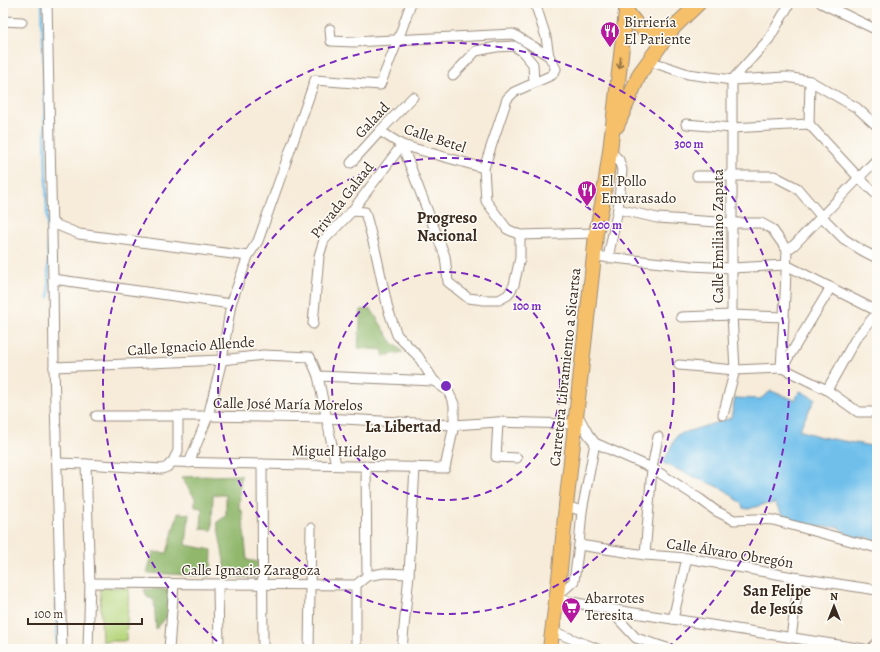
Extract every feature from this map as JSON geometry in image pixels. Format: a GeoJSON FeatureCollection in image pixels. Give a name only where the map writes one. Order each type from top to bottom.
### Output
{"type":"FeatureCollection","features":[{"type":"Feature","properties":{"kind":"main road"},"geometry":{"type":"LineString","coordinates":[[611,145],[640,73],[673,28],[699,3]]}},
{"type":"Feature","properties":{"kind":"main road"},"geometry":{"type":"LineString","coordinates":[[626,6],[633,21],[642,29],[654,32],[673,28]]}},
{"type":"Feature","properties":{"kind":"main road"},"geometry":{"type":"LineString","coordinates":[[611,145],[626,6]]}},
{"type":"Feature","properties":{"kind":"main road","name":"Carretera Libramiento a Sicartsa"},"geometry":{"type":"LineString","coordinates":[[550,649],[576,418],[601,257],[596,233],[603,200],[611,145]]}},
{"type":"Feature","properties":{"kind":"street"},"geometry":{"type":"LineString","coordinates":[[47,3],[54,367],[62,649]]}},
{"type":"Feature","properties":{"kind":"street"},"geometry":{"type":"LineString","coordinates":[[189,463],[208,416],[222,360],[231,304],[248,256],[258,242],[315,80],[380,85],[398,40],[410,3]]}},
{"type":"Feature","properties":{"kind":"street"},"geometry":{"type":"LineString","coordinates":[[535,3],[546,37],[549,56],[556,69],[552,75],[514,92],[507,99],[484,168],[486,200],[507,229],[520,235],[596,233]]}},
{"type":"Feature","properties":{"kind":"street"},"geometry":{"type":"LineString","coordinates":[[732,80],[769,39],[790,3]]}},
{"type":"Feature","properties":{"kind":"street"},"geometry":{"type":"LineString","coordinates":[[821,3],[877,30]]}},
{"type":"Feature","properties":{"kind":"street"},"geometry":{"type":"LineString","coordinates":[[3,21],[22,22]]}},
{"type":"Feature","properties":{"kind":"street"},"geometry":{"type":"LineString","coordinates":[[330,29],[331,41],[353,42],[513,34],[549,56]]}},
{"type":"Feature","properties":{"kind":"street"},"geometry":{"type":"LineString","coordinates":[[453,75],[476,51],[496,47],[514,46],[522,51],[533,64],[534,83]]}},
{"type":"Feature","properties":{"kind":"street"},"geometry":{"type":"LineString","coordinates":[[649,61],[688,74],[732,80],[786,77],[810,81],[857,108],[877,126]]}},
{"type":"Feature","properties":{"kind":"street","name":"Calle Emiliano Zapata"},"geometry":{"type":"LineString","coordinates":[[723,415],[735,370],[732,315],[732,80]]}},
{"type":"Feature","properties":{"kind":"street"},"geometry":{"type":"LineString","coordinates":[[810,81],[809,124],[859,178],[877,195]]}},
{"type":"Feature","properties":{"kind":"street","name":"Galaad"},"geometry":{"type":"LineString","coordinates":[[351,163],[380,130],[413,97]]}},
{"type":"Feature","properties":{"kind":"street"},"geometry":{"type":"LineString","coordinates":[[686,124],[732,128],[809,124]]}},
{"type":"Feature","properties":{"kind":"street","name":"Calle Betel"},"geometry":{"type":"LineString","coordinates":[[380,130],[402,145],[484,168]]}},
{"type":"Feature","properties":{"kind":"street"},"geometry":{"type":"LineString","coordinates":[[402,145],[445,256],[448,282],[468,298],[499,300],[508,295],[514,285],[520,258],[520,235]]}},
{"type":"Feature","properties":{"kind":"street","name":"Privada Galaad"},"geometry":{"type":"LineString","coordinates":[[313,324],[319,256],[324,240],[352,211],[402,145]]}},
{"type":"Feature","properties":{"kind":"street"},"geometry":{"type":"LineString","coordinates":[[611,145],[619,160],[622,170],[618,210],[601,257],[691,266],[732,268],[786,265],[877,312],[856,338],[827,390]]}},
{"type":"Feature","properties":{"kind":"street"},"geometry":{"type":"LineString","coordinates":[[787,250],[794,245],[877,159]]}},
{"type":"Feature","properties":{"kind":"street"},"geometry":{"type":"LineString","coordinates":[[697,176],[774,176],[797,188],[821,216],[844,239],[877,258]]}},
{"type":"Feature","properties":{"kind":"street"},"geometry":{"type":"LineString","coordinates":[[618,210],[657,218],[732,223],[760,223],[772,229],[787,250],[781,368]]}},
{"type":"Feature","properties":{"kind":"street"},"geometry":{"type":"LineString","coordinates":[[352,211],[365,212],[388,309],[397,335],[418,356],[434,382],[448,391],[454,404],[454,425]]}},
{"type":"Feature","properties":{"kind":"street"},"geometry":{"type":"LineString","coordinates":[[52,223],[79,234],[248,256]]}},
{"type":"Feature","properties":{"kind":"street"},"geometry":{"type":"LineString","coordinates":[[53,279],[231,304]]}},
{"type":"Feature","properties":{"kind":"street"},"geometry":{"type":"LineString","coordinates":[[781,368],[831,287]]}},
{"type":"Feature","properties":{"kind":"street"},"geometry":{"type":"LineString","coordinates":[[681,317],[732,315],[784,317]]}},
{"type":"Feature","properties":{"kind":"street","name":"Calle Ignacio Allende"},"geometry":{"type":"LineString","coordinates":[[54,367],[222,360],[263,355],[310,357],[318,376]]}},
{"type":"Feature","properties":{"kind":"street"},"geometry":{"type":"LineString","coordinates":[[679,365],[735,370],[781,368],[827,390],[858,412],[876,410]]}},
{"type":"Feature","properties":{"kind":"street"},"geometry":{"type":"LineString","coordinates":[[336,466],[318,376],[434,382]]}},
{"type":"Feature","properties":{"kind":"street","name":"Calle José María Morelos"},"geometry":{"type":"LineString","coordinates":[[96,416],[326,418],[454,425],[576,418]]}},
{"type":"Feature","properties":{"kind":"street"},"geometry":{"type":"LineString","coordinates":[[57,463],[162,469],[167,467],[172,462],[178,452],[178,416]]}},
{"type":"Feature","properties":{"kind":"street"},"geometry":{"type":"LineString","coordinates":[[576,418],[595,443],[652,468],[716,511],[734,520],[773,520],[877,548]]}},
{"type":"Feature","properties":{"kind":"street"},"geometry":{"type":"LineString","coordinates":[[498,422],[496,457],[517,458]]}},
{"type":"Feature","properties":{"kind":"street","name":"Miguel Hidalgo"},"geometry":{"type":"LineString","coordinates":[[172,462],[445,468],[454,425]]}},
{"type":"Feature","properties":{"kind":"street"},"geometry":{"type":"LineString","coordinates":[[645,555],[652,468],[658,437]]}},
{"type":"Feature","properties":{"kind":"street"},"geometry":{"type":"LineString","coordinates":[[556,598],[574,581],[582,511],[595,443]]}},
{"type":"Feature","properties":{"kind":"street"},"geometry":{"type":"LineString","coordinates":[[86,464],[90,583],[88,649]]}},
{"type":"Feature","properties":{"kind":"street"},"geometry":{"type":"LineString","coordinates":[[262,464],[263,649]]}},
{"type":"Feature","properties":{"kind":"street"},"geometry":{"type":"LineString","coordinates":[[366,466],[367,576]]}},
{"type":"Feature","properties":{"kind":"street"},"geometry":{"type":"LineString","coordinates":[[402,649],[409,574],[415,467]]}},
{"type":"Feature","properties":{"kind":"street"},"geometry":{"type":"LineString","coordinates":[[566,506],[582,511]]}},
{"type":"Feature","properties":{"kind":"street"},"geometry":{"type":"LineString","coordinates":[[309,649],[311,528]]}},
{"type":"Feature","properties":{"kind":"street","name":"Calle Álvaro Obregón"},"geometry":{"type":"LineString","coordinates":[[579,545],[645,555],[686,558],[877,590]]}},
{"type":"Feature","properties":{"kind":"street"},"geometry":{"type":"LineString","coordinates":[[673,619],[686,558]]}},
{"type":"Feature","properties":{"kind":"street"},"geometry":{"type":"LineString","coordinates":[[356,649],[356,585],[367,576],[384,573],[409,574]]}},
{"type":"Feature","properties":{"kind":"street"},"geometry":{"type":"LineString","coordinates":[[791,638],[799,578]]}},
{"type":"Feature","properties":{"kind":"street","name":"Calle Ignacio Zaragoza"},"geometry":{"type":"LineString","coordinates":[[90,583],[356,585]]}},
{"type":"Feature","properties":{"kind":"street"},"geometry":{"type":"LineString","coordinates":[[169,649],[174,584]]}},
{"type":"Feature","properties":{"kind":"street"},"geometry":{"type":"LineString","coordinates":[[218,584],[219,649]]}},
{"type":"Feature","properties":{"kind":"street"},"geometry":{"type":"LineString","coordinates":[[556,598],[609,609],[864,649]]}},
{"type":"Feature","properties":{"kind":"street"},"geometry":{"type":"LineString","coordinates":[[609,609],[636,638],[670,649]]}},
{"type":"Feature","properties":{"kind":"street"},"geometry":{"type":"LineString","coordinates":[[552,631],[598,649]]}},
{"type":"Feature","properties":{"kind":"street"},"geometry":{"type":"LineString","coordinates":[[871,649],[877,643]]}},
{"type":"Feature","properties":{"kind":"green space"},"geometry":{"type":"Polygon","coordinates":[[[371,309],[392,342],[403,352],[383,356],[383,350],[358,348],[361,310],[371,309]]]}},
{"type":"Feature","properties":{"kind":"green space"},"geometry":{"type":"Polygon","coordinates":[[[241,475],[239,510],[242,510],[247,560],[259,562],[259,577],[227,577],[217,522],[226,516],[226,495],[213,495],[212,530],[201,529],[202,508],[195,507],[195,498],[181,477],[241,475]]]}},
{"type":"Feature","properties":{"kind":"green space"},"geometry":{"type":"Polygon","coordinates":[[[178,513],[189,514],[186,545],[212,550],[211,576],[147,573],[153,552],[167,553],[178,513]]]}},
{"type":"Feature","properties":{"kind":"green space"},"geometry":{"type":"Polygon","coordinates":[[[100,587],[129,588],[126,641],[102,641],[100,587]]]}},
{"type":"Feature","properties":{"kind":"green space"},"geometry":{"type":"Polygon","coordinates":[[[144,589],[170,589],[167,617],[156,629],[154,600],[147,597],[144,589]]]}},
{"type":"Feature","properties":{"kind":"water"},"geometry":{"type":"Polygon","coordinates":[[[771,391],[795,400],[800,391],[815,399],[799,430],[821,437],[877,447],[877,543],[869,537],[852,538],[838,527],[813,527],[795,524],[783,516],[775,503],[748,509],[743,508],[741,503],[725,490],[663,463],[677,435],[731,418],[735,398],[760,399],[771,391]]]}},
{"type":"Feature","properties":{"kind":"waterway"},"geometry":{"type":"LineString","coordinates":[[42,3],[49,297]]}},
{"type":"Feature","properties":{"kind":"waterway"},"geometry":{"type":"LineString","coordinates":[[56,592],[57,649]]}},
{"type":"Feature","properties":{"kind":"place","name":"Birriería El Pariente"},"geometry":{"type":"Point","coordinates":[610,48]}},
{"type":"Feature","properties":{"kind":"place","name":"El Pollo Emvarasado"},"geometry":{"type":"Point","coordinates":[587,207]}},
{"type":"Feature","properties":{"kind":"place","name":"Abarrotes Teresita"},"geometry":{"type":"Point","coordinates":[571,624]}},
{"type":"Feature","properties":{"kind":"district","name":"Progreso Nacional"},"geometry":{"type":"Point","coordinates":[447,226]}},
{"type":"Feature","properties":{"kind":"district","name":"La Libertad"},"geometry":{"type":"Point","coordinates":[403,426]}},
{"type":"Feature","properties":{"kind":"district","name":"San Felipe de Jesús"},"geometry":{"type":"Point","coordinates":[777,599]}}]}
